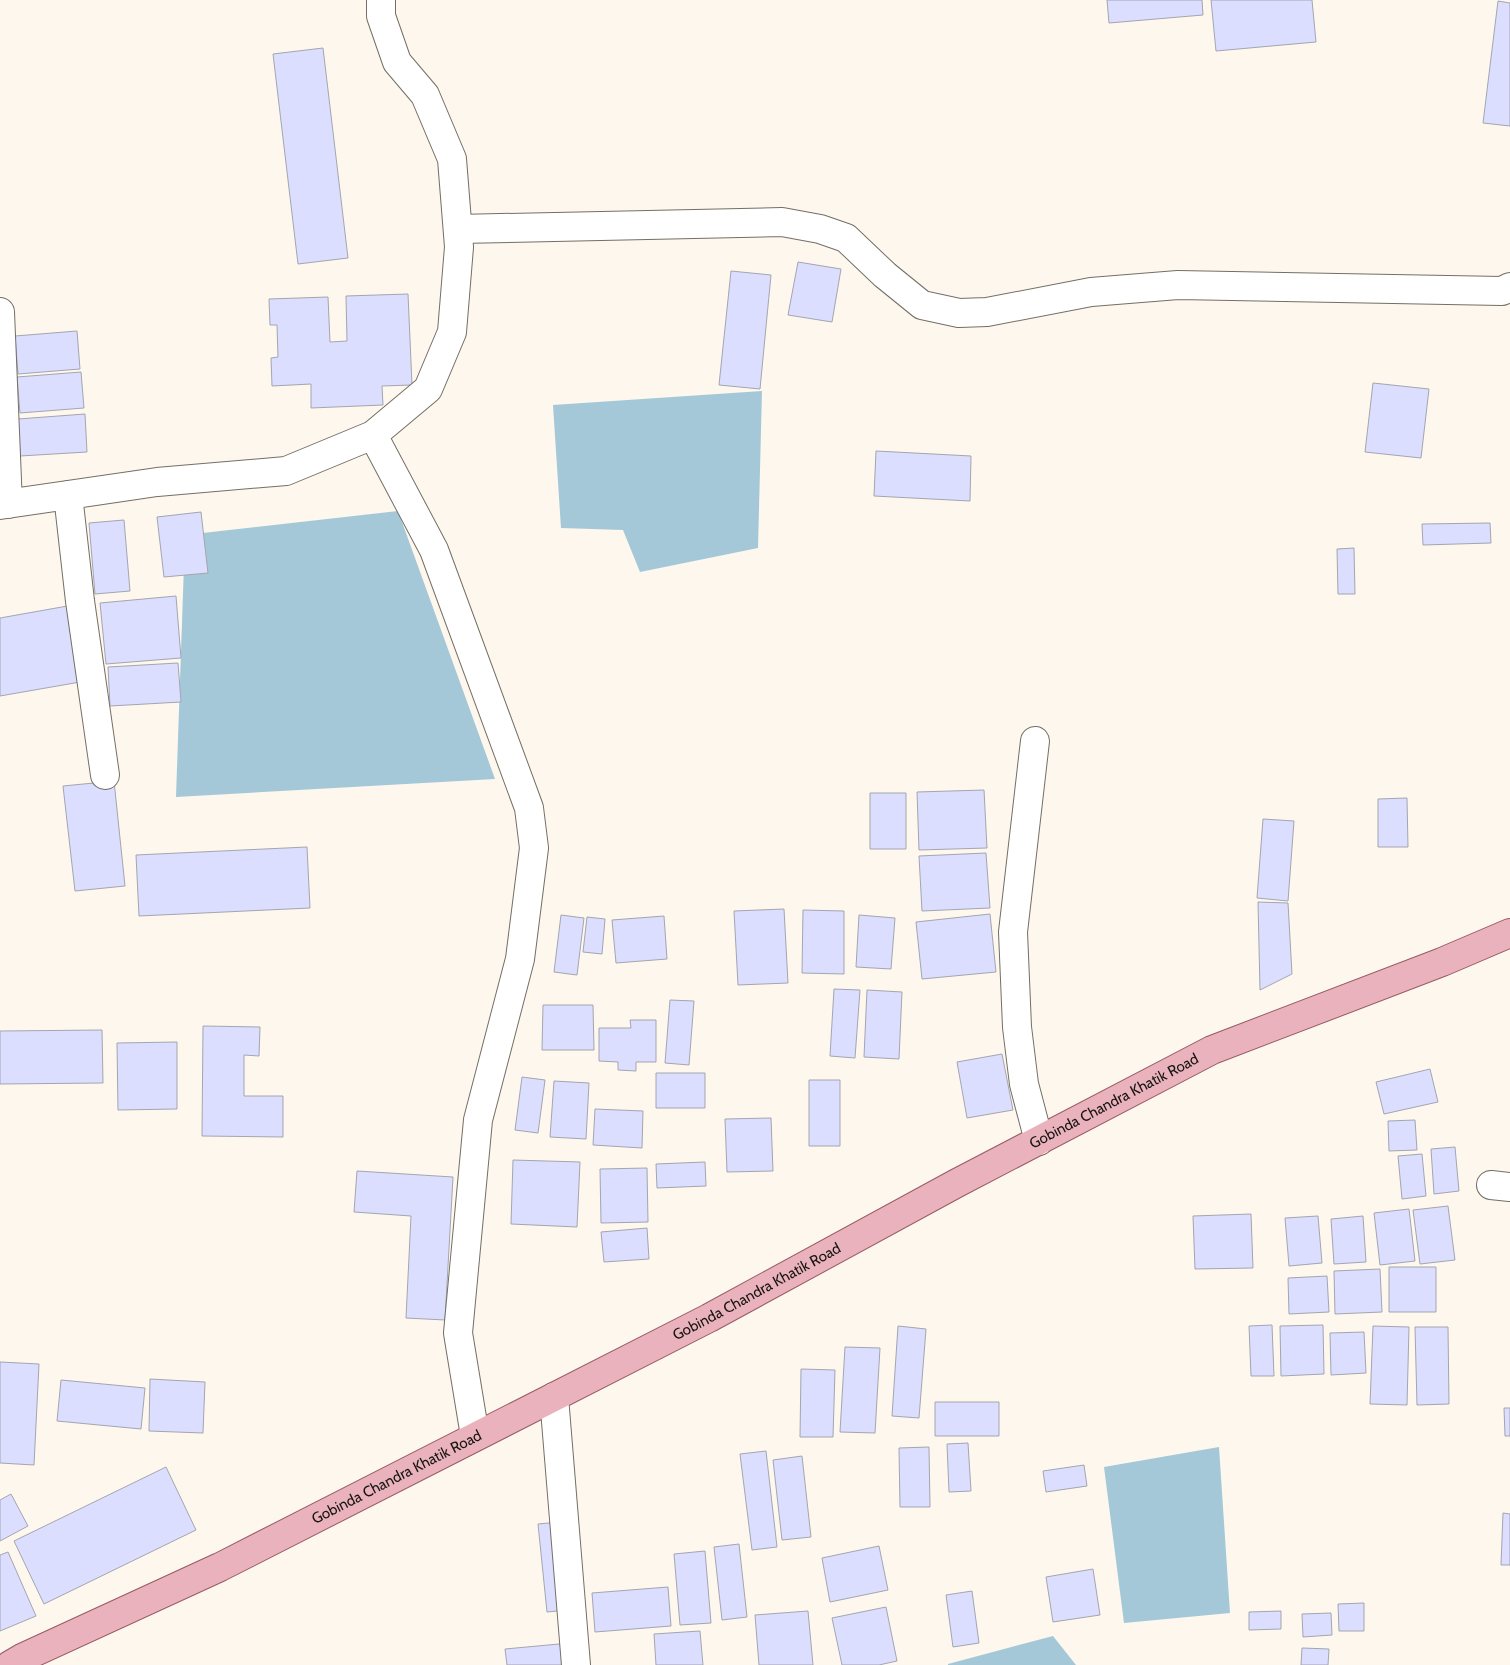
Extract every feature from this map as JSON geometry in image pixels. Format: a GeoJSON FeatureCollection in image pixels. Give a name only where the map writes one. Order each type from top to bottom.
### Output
{"type":"FeatureCollection","features":[{"type":"Feature","properties":{"kind":"main road","name":"Gobinda Chandra Khatik Road"},"geometry":{"type":"LineString","coordinates":[[10,1665],[220,1567],[709,1318],[1212,1050],[1442,962],[1510,933]]}},
{"type":"Feature","properties":{"kind":"street"},"geometry":{"type":"LineString","coordinates":[[0,312],[4,505],[157,482],[286,471],[373,435],[428,389],[432,381],[452,332],[459,247],[452,159],[425,96],[397,62],[381,16],[382,0]]}},
{"type":"Feature","properties":{"kind":"street"},"geometry":{"type":"LineString","coordinates":[[458,229],[782,222],[820,229],[846,238],[885,274],[922,304],[959,313],[987,312],[1091,292],[1178,285],[1502,291],[1510,287]]}},
{"type":"Feature","properties":{"kind":"street"},"geometry":{"type":"LineString","coordinates":[[373,435],[434,550],[529,808],[534,848],[520,959],[478,1120],[458,1333],[475,1436]]}},
{"type":"Feature","properties":{"kind":"street"},"geometry":{"type":"LineString","coordinates":[[68,495],[80,601],[105,774]]}},
{"type":"Feature","properties":{"kind":"street"},"geometry":{"type":"LineString","coordinates":[[1035,741],[1013,932],[1017,1027],[1024,1084],[1039,1141]]}},
{"type":"Feature","properties":{"kind":"street"},"geometry":{"type":"LineString","coordinates":[[554,1397],[576,1665]]}},
{"type":"Feature","properties":{"kind":"water"},"geometry":{"type":"Polygon","coordinates":[[[762,391],[758,548],[640,572],[623,530],[561,528],[553,405],[762,391]]]}},
{"type":"Feature","properties":{"kind":"water"},"geometry":{"type":"Polygon","coordinates":[[[398,511],[495,779],[176,797],[185,535],[398,511]]]}},
{"type":"Feature","properties":{"kind":"water"},"geometry":{"type":"Polygon","coordinates":[[[1219,1447],[1230,1613],[1124,1623],[1104,1467],[1219,1447]]]}},
{"type":"Feature","properties":{"kind":"water"},"geometry":{"type":"Polygon","coordinates":[[[1053,1636],[1076,1665],[948,1665],[948,1664],[1053,1636]]]}},
{"type":"Feature","properties":{"kind":"building"},"geometry":{"type":"Polygon","coordinates":[[[1107,0],[1202,0],[1203,15],[1109,23],[1107,0]]]}},
{"type":"Feature","properties":{"kind":"building"},"geometry":{"type":"Polygon","coordinates":[[[1211,0],[1312,0],[1316,42],[1216,51],[1211,0]]]}},
{"type":"Feature","properties":{"kind":"building"},"geometry":{"type":"Polygon","coordinates":[[[1498,1],[1510,3],[1510,126],[1483,123],[1498,1]]]}},
{"type":"Feature","properties":{"kind":"building"},"geometry":{"type":"Polygon","coordinates":[[[323,48],[348,258],[298,264],[273,54],[323,48]]]}},
{"type":"Feature","properties":{"kind":"building"},"geometry":{"type":"Polygon","coordinates":[[[798,262],[841,269],[832,322],[788,315],[798,262]]]}},
{"type":"Feature","properties":{"kind":"building"},"geometry":{"type":"Polygon","coordinates":[[[731,271],[771,275],[760,389],[719,385],[731,271]]]}},
{"type":"Feature","properties":{"kind":"building"},"geometry":{"type":"Polygon","coordinates":[[[408,294],[412,385],[382,386],[383,405],[311,408],[311,384],[272,386],[271,358],[278,357],[277,325],[270,325],[269,299],[328,297],[330,342],[347,341],[346,296],[408,294]]]}},
{"type":"Feature","properties":{"kind":"building"},"geometry":{"type":"Polygon","coordinates":[[[77,331],[80,369],[18,374],[15,336],[77,331]]]}},
{"type":"Feature","properties":{"kind":"building"},"geometry":{"type":"Polygon","coordinates":[[[81,372],[84,408],[20,413],[17,377],[81,372]]]}},
{"type":"Feature","properties":{"kind":"building"},"geometry":{"type":"Polygon","coordinates":[[[1373,383],[1429,389],[1421,458],[1365,452],[1373,383]]]}},
{"type":"Feature","properties":{"kind":"building"},"geometry":{"type":"Polygon","coordinates":[[[85,414],[87,452],[20,456],[18,419],[85,414]]]}},
{"type":"Feature","properties":{"kind":"building"},"geometry":{"type":"Polygon","coordinates":[[[876,451],[971,456],[970,501],[874,496],[876,451]]]}},
{"type":"Feature","properties":{"kind":"building"},"geometry":{"type":"Polygon","coordinates":[[[201,512],[208,573],[164,577],[157,517],[201,512]]]}},
{"type":"Feature","properties":{"kind":"building"},"geometry":{"type":"Polygon","coordinates":[[[124,520],[130,591],[95,594],[89,523],[124,520]]]}},
{"type":"Feature","properties":{"kind":"building"},"geometry":{"type":"Polygon","coordinates":[[[1490,523],[1491,543],[1423,545],[1422,524],[1490,523]]]}},
{"type":"Feature","properties":{"kind":"building"},"geometry":{"type":"Polygon","coordinates":[[[1354,548],[1355,594],[1338,594],[1337,549],[1354,548]]]}},
{"type":"Feature","properties":{"kind":"building"},"geometry":{"type":"Polygon","coordinates":[[[176,596],[181,658],[106,664],[100,603],[176,596]]]}},
{"type":"Feature","properties":{"kind":"building"},"geometry":{"type":"Polygon","coordinates":[[[73,605],[86,681],[0,696],[0,618],[73,605]]]}},
{"type":"Feature","properties":{"kind":"building"},"geometry":{"type":"Polygon","coordinates":[[[178,663],[181,702],[110,706],[108,667],[178,663]]]}},
{"type":"Feature","properties":{"kind":"building"},"geometry":{"type":"Polygon","coordinates":[[[114,781],[125,886],[75,891],[63,786],[114,781]]]}},
{"type":"Feature","properties":{"kind":"building"},"geometry":{"type":"Polygon","coordinates":[[[984,790],[987,848],[919,850],[917,792],[984,790]]]}},
{"type":"Feature","properties":{"kind":"building"},"geometry":{"type":"Polygon","coordinates":[[[870,793],[906,793],[906,849],[870,849],[870,793]]]}},
{"type":"Feature","properties":{"kind":"building"},"geometry":{"type":"Polygon","coordinates":[[[1407,798],[1408,847],[1378,847],[1378,799],[1407,798]]]}},
{"type":"Feature","properties":{"kind":"building"},"geometry":{"type":"Polygon","coordinates":[[[1263,819],[1294,821],[1288,901],[1257,898],[1263,819]]]}},
{"type":"Feature","properties":{"kind":"building"},"geometry":{"type":"Polygon","coordinates":[[[307,847],[310,908],[139,916],[136,855],[307,847]]]}},
{"type":"Feature","properties":{"kind":"building"},"geometry":{"type":"Polygon","coordinates":[[[986,853],[990,908],[922,911],[919,856],[986,853]]]}},
{"type":"Feature","properties":{"kind":"building"},"geometry":{"type":"Polygon","coordinates":[[[1258,902],[1288,903],[1292,974],[1260,990],[1258,902]]]}},
{"type":"Feature","properties":{"kind":"building"},"geometry":{"type":"Polygon","coordinates":[[[784,909],[788,983],[738,985],[734,911],[784,909]]]}},
{"type":"Feature","properties":{"kind":"building"},"geometry":{"type":"Polygon","coordinates":[[[803,910],[844,911],[844,974],[802,973],[803,910]]]}},
{"type":"Feature","properties":{"kind":"building"},"geometry":{"type":"Polygon","coordinates":[[[990,914],[996,972],[922,979],[916,922],[990,914]]]}},
{"type":"Feature","properties":{"kind":"building"},"geometry":{"type":"Polygon","coordinates":[[[561,915],[584,918],[577,975],[554,972],[561,915]]]}},
{"type":"Feature","properties":{"kind":"building"},"geometry":{"type":"Polygon","coordinates":[[[859,915],[895,918],[891,969],[856,967],[859,915]]]}},
{"type":"Feature","properties":{"kind":"building"},"geometry":{"type":"Polygon","coordinates":[[[664,916],[667,959],[616,963],[612,920],[664,916]]]}},
{"type":"Feature","properties":{"kind":"building"},"geometry":{"type":"Polygon","coordinates":[[[587,917],[605,919],[602,954],[583,952],[587,917]]]}},
{"type":"Feature","properties":{"kind":"building"},"geometry":{"type":"Polygon","coordinates":[[[834,989],[860,990],[855,1058],[830,1056],[834,989]]]}},
{"type":"Feature","properties":{"kind":"building"},"geometry":{"type":"Polygon","coordinates":[[[867,990],[902,992],[899,1059],[864,1057],[867,990]]]}},
{"type":"Feature","properties":{"kind":"building"},"geometry":{"type":"Polygon","coordinates":[[[670,1000],[694,1001],[689,1065],[665,1063],[670,1000]]]}},
{"type":"Feature","properties":{"kind":"building"},"geometry":{"type":"Polygon","coordinates":[[[543,1005],[593,1005],[594,1050],[542,1050],[543,1005]]]}},
{"type":"Feature","properties":{"kind":"building"},"geometry":{"type":"Polygon","coordinates":[[[630,1020],[656,1020],[656,1062],[636,1062],[636,1071],[618,1070],[618,1062],[599,1061],[599,1028],[631,1028],[630,1020]]]}},
{"type":"Feature","properties":{"kind":"building"},"geometry":{"type":"Polygon","coordinates":[[[203,1026],[260,1027],[259,1056],[244,1055],[244,1096],[283,1096],[283,1137],[202,1136],[203,1026]]]}},
{"type":"Feature","properties":{"kind":"building"},"geometry":{"type":"Polygon","coordinates":[[[102,1030],[103,1083],[0,1084],[0,1031],[102,1030]]]}},
{"type":"Feature","properties":{"kind":"building"},"geometry":{"type":"Polygon","coordinates":[[[177,1042],[177,1109],[118,1110],[117,1043],[177,1042]]]}},
{"type":"Feature","properties":{"kind":"building"},"geometry":{"type":"Polygon","coordinates":[[[1002,1054],[1013,1110],[967,1118],[957,1062],[1002,1054]]]}},
{"type":"Feature","properties":{"kind":"building"},"geometry":{"type":"Polygon","coordinates":[[[1430,1069],[1438,1102],[1384,1114],[1376,1082],[1430,1069]]]}},
{"type":"Feature","properties":{"kind":"building"},"geometry":{"type":"Polygon","coordinates":[[[656,1073],[705,1073],[705,1108],[656,1108],[656,1073]]]}},
{"type":"Feature","properties":{"kind":"building"},"geometry":{"type":"Polygon","coordinates":[[[522,1077],[545,1080],[538,1133],[515,1130],[522,1077]]]}},
{"type":"Feature","properties":{"kind":"building"},"geometry":{"type":"Polygon","coordinates":[[[809,1080],[840,1080],[840,1146],[809,1146],[809,1080]]]}},
{"type":"Feature","properties":{"kind":"building"},"geometry":{"type":"Polygon","coordinates":[[[554,1081],[589,1083],[586,1139],[550,1137],[554,1081]]]}},
{"type":"Feature","properties":{"kind":"building"},"geometry":{"type":"Polygon","coordinates":[[[595,1109],[643,1111],[642,1148],[593,1145],[595,1109]]]}},
{"type":"Feature","properties":{"kind":"building"},"geometry":{"type":"Polygon","coordinates":[[[771,1118],[773,1171],[727,1172],[725,1119],[771,1118]]]}},
{"type":"Feature","properties":{"kind":"building"},"geometry":{"type":"Polygon","coordinates":[[[1415,1120],[1417,1150],[1389,1151],[1388,1121],[1415,1120]]]}},
{"type":"Feature","properties":{"kind":"building"},"geometry":{"type":"Polygon","coordinates":[[[1455,1147],[1459,1191],[1434,1194],[1431,1149],[1455,1147]]]}},
{"type":"Feature","properties":{"kind":"building"},"geometry":{"type":"Polygon","coordinates":[[[1422,1154],[1426,1196],[1402,1199],[1398,1156],[1422,1154]]]}},
{"type":"Feature","properties":{"kind":"building"},"geometry":{"type":"Polygon","coordinates":[[[513,1160],[580,1162],[577,1227],[511,1224],[513,1160]]]}},
{"type":"Feature","properties":{"kind":"building"},"geometry":{"type":"Polygon","coordinates":[[[705,1162],[706,1186],[657,1188],[656,1164],[705,1162]]]}},
{"type":"Feature","properties":{"kind":"building"},"geometry":{"type":"Polygon","coordinates":[[[647,1168],[648,1222],[601,1223],[600,1169],[647,1168]]]}},
{"type":"Feature","properties":{"kind":"building"},"geometry":{"type":"Polygon","coordinates":[[[357,1171],[453,1177],[445,1320],[406,1318],[411,1216],[354,1212],[357,1171]]]}},
{"type":"Feature","properties":{"kind":"building"},"geometry":{"type":"Polygon","coordinates":[[[1448,1206],[1455,1260],[1420,1264],[1413,1210],[1448,1206]]]}},
{"type":"Feature","properties":{"kind":"building"},"geometry":{"type":"Polygon","coordinates":[[[1409,1209],[1415,1261],[1380,1265],[1374,1213],[1409,1209]]]}},
{"type":"Feature","properties":{"kind":"building"},"geometry":{"type":"Polygon","coordinates":[[[1251,1214],[1253,1268],[1195,1269],[1193,1216],[1251,1214]]]}},
{"type":"Feature","properties":{"kind":"building"},"geometry":{"type":"Polygon","coordinates":[[[1318,1216],[1322,1263],[1289,1266],[1285,1218],[1318,1216]]]}},
{"type":"Feature","properties":{"kind":"building"},"geometry":{"type":"Polygon","coordinates":[[[1363,1216],[1366,1262],[1334,1264],[1331,1219],[1363,1216]]]}},
{"type":"Feature","properties":{"kind":"building"},"geometry":{"type":"Polygon","coordinates":[[[647,1228],[649,1259],[604,1262],[601,1232],[647,1228]]]}},
{"type":"Feature","properties":{"kind":"building"},"geometry":{"type":"Polygon","coordinates":[[[1389,1267],[1436,1267],[1436,1312],[1389,1312],[1389,1267]]]}},
{"type":"Feature","properties":{"kind":"building"},"geometry":{"type":"Polygon","coordinates":[[[1380,1269],[1382,1312],[1335,1314],[1334,1271],[1380,1269]]]}},
{"type":"Feature","properties":{"kind":"building"},"geometry":{"type":"Polygon","coordinates":[[[1327,1276],[1329,1312],[1289,1314],[1288,1278],[1327,1276]]]}},
{"type":"Feature","properties":{"kind":"building"},"geometry":{"type":"Polygon","coordinates":[[[1272,1325],[1274,1376],[1251,1376],[1249,1326],[1272,1325]]]}},
{"type":"Feature","properties":{"kind":"building"},"geometry":{"type":"Polygon","coordinates":[[[1323,1325],[1324,1374],[1281,1376],[1280,1326],[1323,1325]]]}},
{"type":"Feature","properties":{"kind":"building"},"geometry":{"type":"Polygon","coordinates":[[[898,1326],[926,1329],[919,1418],[892,1416],[898,1326]]]}},
{"type":"Feature","properties":{"kind":"building"},"geometry":{"type":"Polygon","coordinates":[[[1373,1326],[1409,1327],[1407,1405],[1370,1404],[1373,1326]]]}},
{"type":"Feature","properties":{"kind":"building"},"geometry":{"type":"Polygon","coordinates":[[[1415,1327],[1448,1327],[1449,1404],[1417,1405],[1415,1327]]]}},
{"type":"Feature","properties":{"kind":"building"},"geometry":{"type":"Polygon","coordinates":[[[1364,1332],[1366,1373],[1331,1375],[1330,1333],[1364,1332]]]}},
{"type":"Feature","properties":{"kind":"building"},"geometry":{"type":"Polygon","coordinates":[[[845,1347],[880,1348],[875,1433],[840,1432],[845,1347]]]}},
{"type":"Feature","properties":{"kind":"building"},"geometry":{"type":"Polygon","coordinates":[[[0,1362],[39,1364],[34,1465],[0,1463],[0,1362]]]}},
{"type":"Feature","properties":{"kind":"building"},"geometry":{"type":"Polygon","coordinates":[[[801,1369],[835,1370],[833,1437],[800,1437],[801,1369]]]}},
{"type":"Feature","properties":{"kind":"building"},"geometry":{"type":"Polygon","coordinates":[[[150,1379],[205,1382],[203,1433],[149,1431],[150,1379]]]}},
{"type":"Feature","properties":{"kind":"building"},"geometry":{"type":"Polygon","coordinates":[[[61,1380],[145,1388],[141,1429],[57,1421],[61,1380]]]}},
{"type":"Feature","properties":{"kind":"building"},"geometry":{"type":"Polygon","coordinates":[[[935,1402],[999,1402],[999,1436],[935,1436],[935,1402]]]}},
{"type":"Feature","properties":{"kind":"building"},"geometry":{"type":"Polygon","coordinates":[[[1504,1408],[1510,1408],[1510,1436],[1505,1436],[1504,1408]]]}},
{"type":"Feature","properties":{"kind":"building"},"geometry":{"type":"Polygon","coordinates":[[[968,1443],[971,1491],[949,1492],[947,1444],[968,1443]]]}},
{"type":"Feature","properties":{"kind":"building"},"geometry":{"type":"Polygon","coordinates":[[[929,1447],[930,1507],[900,1507],[899,1448],[929,1447]]]}},
{"type":"Feature","properties":{"kind":"building"},"geometry":{"type":"Polygon","coordinates":[[[766,1451],[777,1547],[752,1550],[740,1454],[766,1451]]]}},
{"type":"Feature","properties":{"kind":"building"},"geometry":{"type":"Polygon","coordinates":[[[802,1456],[811,1537],[782,1540],[773,1460],[802,1456]]]}},
{"type":"Feature","properties":{"kind":"building"},"geometry":{"type":"Polygon","coordinates":[[[1084,1465],[1087,1486],[1046,1492],[1043,1471],[1084,1465]]]}},
{"type":"Feature","properties":{"kind":"building"},"geometry":{"type":"Polygon","coordinates":[[[166,1467],[196,1530],[44,1604],[14,1541],[166,1467]]]}},
{"type":"Feature","properties":{"kind":"building"},"geometry":{"type":"Polygon","coordinates":[[[11,1494],[28,1526],[0,1541],[0,1500],[11,1494]]]}},
{"type":"Feature","properties":{"kind":"building"},"geometry":{"type":"Polygon","coordinates":[[[1503,1513],[1510,1514],[1510,1565],[1501,1565],[1503,1513]]]}},
{"type":"Feature","properties":{"kind":"building"},"geometry":{"type":"Polygon","coordinates":[[[559,1522],[568,1610],[547,1612],[538,1524],[559,1522]]]}},
{"type":"Feature","properties":{"kind":"building"},"geometry":{"type":"Polygon","coordinates":[[[739,1544],[747,1617],[722,1620],[714,1547],[739,1544]]]}},
{"type":"Feature","properties":{"kind":"building"},"geometry":{"type":"Polygon","coordinates":[[[879,1546],[888,1590],[830,1602],[822,1558],[879,1546]]]}},
{"type":"Feature","properties":{"kind":"building"},"geometry":{"type":"Polygon","coordinates":[[[705,1551],[711,1623],[680,1625],[674,1554],[705,1551]]]}},
{"type":"Feature","properties":{"kind":"building"},"geometry":{"type":"Polygon","coordinates":[[[8,1552],[36,1616],[0,1631],[0,1555],[8,1552]]]}},
{"type":"Feature","properties":{"kind":"building"},"geometry":{"type":"Polygon","coordinates":[[[1093,1569],[1100,1615],[1053,1622],[1046,1577],[1093,1569]]]}},
{"type":"Feature","properties":{"kind":"building"},"geometry":{"type":"Polygon","coordinates":[[[668,1587],[671,1626],[595,1632],[592,1593],[668,1587]]]}},
{"type":"Feature","properties":{"kind":"building"},"geometry":{"type":"Polygon","coordinates":[[[972,1591],[979,1643],[953,1647],[946,1595],[972,1591]]]}},
{"type":"Feature","properties":{"kind":"building"},"geometry":{"type":"Polygon","coordinates":[[[1364,1603],[1364,1631],[1339,1631],[1338,1604],[1364,1603]]]}},
{"type":"Feature","properties":{"kind":"building"},"geometry":{"type":"Polygon","coordinates":[[[886,1607],[897,1661],[879,1665],[842,1665],[832,1618],[886,1607]]]}},
{"type":"Feature","properties":{"kind":"building"},"geometry":{"type":"Polygon","coordinates":[[[808,1611],[813,1665],[759,1665],[755,1615],[808,1611]]]}},
{"type":"Feature","properties":{"kind":"building"},"geometry":{"type":"Polygon","coordinates":[[[1281,1611],[1281,1629],[1249,1630],[1249,1612],[1281,1611]]]}},
{"type":"Feature","properties":{"kind":"building"},"geometry":{"type":"Polygon","coordinates":[[[1331,1613],[1332,1635],[1303,1637],[1302,1614],[1331,1613]]]}},
{"type":"Feature","properties":{"kind":"building"},"geometry":{"type":"Polygon","coordinates":[[[700,1631],[703,1665],[656,1665],[654,1634],[700,1631]]]}},
{"type":"Feature","properties":{"kind":"building"},"geometry":{"type":"Polygon","coordinates":[[[570,1643],[573,1665],[507,1665],[505,1649],[570,1643]]]}},
{"type":"Feature","properties":{"kind":"building"},"geometry":{"type":"Polygon","coordinates":[[[1302,1648],[1329,1649],[1328,1665],[1301,1665],[1302,1648]]]}}]}
